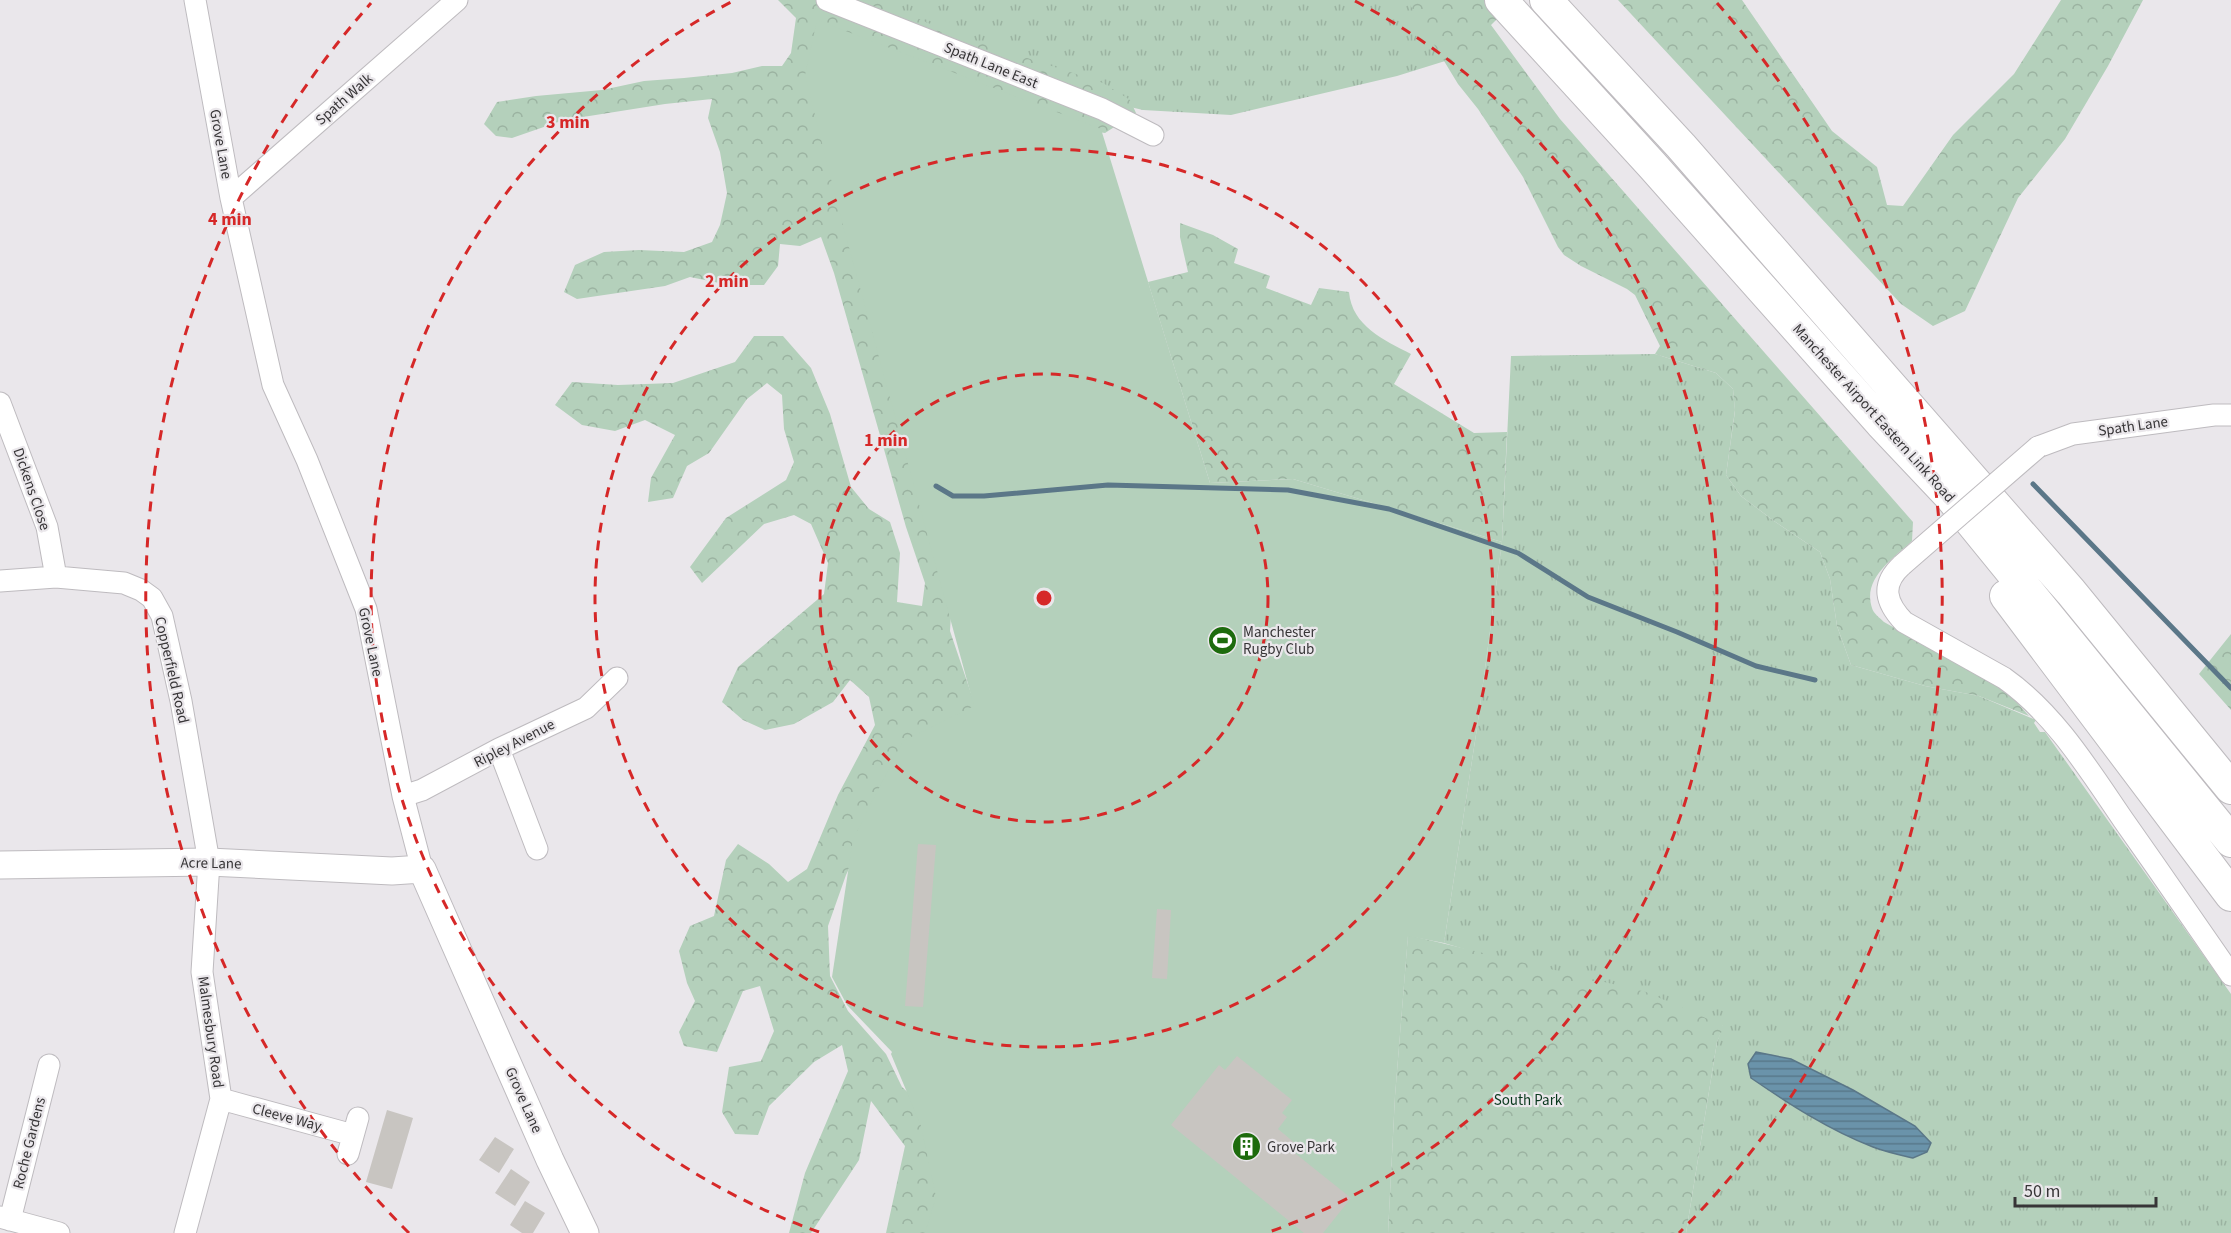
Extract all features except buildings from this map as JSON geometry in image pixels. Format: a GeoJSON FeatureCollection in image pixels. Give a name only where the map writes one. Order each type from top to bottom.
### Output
{"type":"FeatureCollection","features":[{"type":"Feature","properties":{"kind":"highway","name":"Manchester Airport Eastern Link Road"},"geometry":{"type":"LineString","coordinates":[[1501,0],[1652,165],[1881,423],[1950,496],[2231,841]]}},
{"type":"Feature","properties":{"kind":"highway","name":"Manchester Airport Eastern Link Road"},"geometry":{"type":"LineString","coordinates":[[1546,0],[1681,147],[2071,592],[2231,788]]}},
{"type":"Feature","properties":{"kind":"highway"},"geometry":{"type":"LineString","coordinates":[[1881,423],[1936,504],[2231,895]]}},
{"type":"Feature","properties":{"kind":"highway"},"geometry":{"type":"LineString","coordinates":[[2071,592],[2231,762]]}},
{"type":"Feature","properties":{"kind":"main road","name":"Acre Lane"},"geometry":{"type":"LineString","coordinates":[[0,865],[208,862],[392,872],[422,869]]}},
{"type":"Feature","properties":{"kind":"main road","name":"Grove Lane"},"geometry":{"type":"LineString","coordinates":[[422,869],[550,1160],[585,1233]]}},
{"type":"Feature","properties":{"kind":"street","name":"Grove Lane"},"geometry":{"type":"LineString","coordinates":[[195,0],[231,198],[273,385],[307,460],[366,609],[403,796],[422,869]]}},
{"type":"Feature","properties":{"kind":"street","name":"Spath Walk"},"geometry":{"type":"LineString","coordinates":[[231,198],[457,0]]}},
{"type":"Feature","properties":{"kind":"street","name":"Spath Lane East"},"geometry":{"type":"LineString","coordinates":[[827,0],[1102,109],[1153,135]]}},
{"type":"Feature","properties":{"kind":"street","name":"Dickens Close"},"geometry":{"type":"LineString","coordinates":[[0,403],[47,527],[56,577]]}},
{"type":"Feature","properties":{"kind":"street","name":"Spath Lane"},"geometry":{"type":"LineString","coordinates":[[2231,415],[2214,415],[2073,434],[2038,447],[1902,565],[1891,578],[1888,587],[1888,599],[1894,611],[1904,622],[2004,678],[2018,688],[2054,723],[2231,975]]}},
{"type":"Feature","properties":{"kind":"street","name":"Copperfield Road"},"geometry":{"type":"LineString","coordinates":[[0,581],[56,577],[124,583],[141,590],[152,598],[162,616],[181,701],[208,862]]}},
{"type":"Feature","properties":{"kind":"street","name":"Ripley Avenue"},"geometry":{"type":"LineString","coordinates":[[403,796],[422,790],[499,749],[586,708],[617,678]]}},
{"type":"Feature","properties":{"kind":"street"},"geometry":{"type":"LineString","coordinates":[[499,749],[537,849]]}},
{"type":"Feature","properties":{"kind":"street","name":"Malmesbury Road"},"geometry":{"type":"LineString","coordinates":[[184,1233],[222,1099],[202,972],[208,862]]}},
{"type":"Feature","properties":{"kind":"street","name":"Roche Gardens"},"geometry":{"type":"LineString","coordinates":[[5,1219],[49,1065]]}},
{"type":"Feature","properties":{"kind":"street","name":"Cleeve Way"},"geometry":{"type":"LineString","coordinates":[[222,1099],[353,1136]]}},
{"type":"Feature","properties":{"kind":"street"},"geometry":{"type":"LineString","coordinates":[[5,1219],[59,1233]]}},
{"type":"Feature","properties":{"kind":"green space"},"geometry":{"type":"Polygon","coordinates":[[[778,0],[877,0],[946,31],[1103,83],[1130,100],[1136,113],[1105,133],[1063,127],[954,566],[950,631],[977,711],[895,772],[846,875],[828,926],[830,976],[848,1011],[886,1054],[902,1087],[937,1119],[950,1233],[886,1233],[905,1146],[871,1101],[859,1160],[811,1233],[789,1233],[805,1173],[848,1071],[842,1045],[814,1062],[769,1106],[758,1135],[735,1134],[722,1112],[729,1067],[761,1061],[774,1031],[760,986],[743,991],[717,1052],[684,1046],[679,1032],[695,1001],[687,983],[679,951],[690,926],[714,916],[726,860],[738,844],[769,864],[788,882],[807,869],[838,795],[875,725],[869,697],[850,680],[833,702],[794,724],[765,730],[743,720],[722,702],[738,667],[824,594],[828,563],[811,524],[794,515],[764,524],[702,583],[690,567],[726,518],[786,480],[794,462],[784,429],[782,395],[767,383],[747,399],[709,453],[687,466],[673,498],[648,502],[651,478],[675,435],[645,420],[615,431],[582,425],[555,405],[572,382],[618,385],[673,383],[735,362],[754,336],[783,336],[811,368],[830,414],[851,487],[869,509],[890,522],[900,553],[897,602],[922,606],[925,583],[906,527],[834,273],[821,237],[800,246],[780,244],[778,266],[764,285],[729,285],[690,277],[665,286],[577,299],[564,292],[575,265],[604,252],[639,250],[684,252],[712,242],[720,225],[727,193],[720,152],[708,118],[712,99],[564,120],[512,138],[496,136],[484,124],[497,102],[602,90],[644,81],[732,73],[762,66],[782,66],[791,53],[796,18],[778,0]]]}},
{"type":"Feature","properties":{"kind":"green space"},"geometry":{"type":"Polygon","coordinates":[[[864,0],[1426,0],[1458,57],[1397,76],[1231,115],[1143,110],[1113,103],[864,0]]]}},
{"type":"Feature","properties":{"kind":"green space"},"geometry":{"type":"Polygon","coordinates":[[[1407,0],[1484,0],[1500,16],[1491,25],[1560,119],[1913,522],[1912,541],[1889,562],[1871,587],[1870,597],[1874,612],[1884,622],[2006,690],[2029,716],[1979,696],[1925,686],[1851,665],[1837,626],[1830,579],[1820,552],[1741,496],[1726,475],[1735,411],[1733,389],[1716,373],[1655,354],[1660,346],[1635,295],[1564,255],[1523,177],[1478,109],[1458,84],[1407,0]]]}},
{"type":"Feature","properties":{"kind":"green space"},"geometry":{"type":"Polygon","coordinates":[[[1618,0],[1742,0],[1832,131],[1877,167],[1887,205],[1903,206],[1953,135],[2014,74],[2061,0],[2143,0],[2065,139],[2018,198],[1965,311],[1933,326],[1901,304],[1618,0]]]}},
{"type":"Feature","properties":{"kind":"green space","name":"Manchester Rugby Club"},"geometry":{"type":"Polygon","coordinates":[[[817,20],[1101,129],[1210,483],[1293,479],[1502,542],[1477,728],[1444,943],[1408,936],[1395,1096],[1388,1233],[925,1233],[936,1197],[921,1126],[892,1052],[847,1005],[832,977],[853,839],[903,741],[974,706],[838,207],[805,75],[817,20]]]}},
{"type":"Feature","properties":{"kind":"green space"},"geometry":{"type":"Polygon","coordinates":[[[1180,223],[1213,235],[1238,249],[1234,263],[1270,276],[1266,288],[1311,305],[1319,288],[1349,292],[1351,304],[1363,323],[1380,337],[1411,354],[1394,384],[1474,433],[1507,432],[1502,542],[1293,479],[1210,483],[1148,282],[1188,272],[1180,237],[1180,223]]]}},
{"type":"Feature","properties":{"kind":"green space"},"geometry":{"type":"Polygon","coordinates":[[[1655,354],[1716,373],[1733,389],[1735,410],[1726,475],[1741,496],[1820,552],[1830,579],[1837,626],[1851,665],[1925,686],[1979,696],[2036,720],[2034,723],[2040,732],[2045,732],[2231,994],[2231,1233],[1686,1233],[1717,1042],[1723,1026],[1444,943],[1477,728],[1502,542],[1511,356],[1655,354]]]}},
{"type":"Feature","properties":{"kind":"green space"},"geometry":{"type":"Polygon","coordinates":[[[2231,634],[2231,710],[2199,674],[2231,634]]]}},
{"type":"Feature","properties":{"kind":"green space","name":"South Park"},"geometry":{"type":"Polygon","coordinates":[[[1408,935],[1646,992],[1724,1026],[1717,1042],[1686,1233],[1388,1233],[1395,1096],[1408,935]]]}},
{"type":"Feature","properties":{"kind":"water"},"geometry":{"type":"Polygon","coordinates":[[[1756,1052],[1791,1059],[1853,1090],[1915,1126],[1931,1143],[1927,1152],[1913,1158],[1883,1150],[1841,1133],[1810,1116],[1751,1078],[1748,1064],[1756,1052]]]}},
{"type":"Feature","properties":{"kind":"waterway"},"geometry":{"type":"LineString","coordinates":[[2033,484],[2231,688]]}},
{"type":"Feature","properties":{"kind":"waterway"},"geometry":{"type":"LineString","coordinates":[[936,486],[953,496],[984,496],[1108,485],[1288,490],[1389,509],[1518,553],[1588,597],[1756,666],[1815,680]]}},
{"type":"Feature","properties":{"kind":"place","name":"Manchester Rugby Club"},"geometry":{"type":"Point","coordinates":[1222,641]}},
{"type":"Feature","properties":{"kind":"place","name":"Grove Park"},"geometry":{"type":"Point","coordinates":[1246,1147]}}]}
